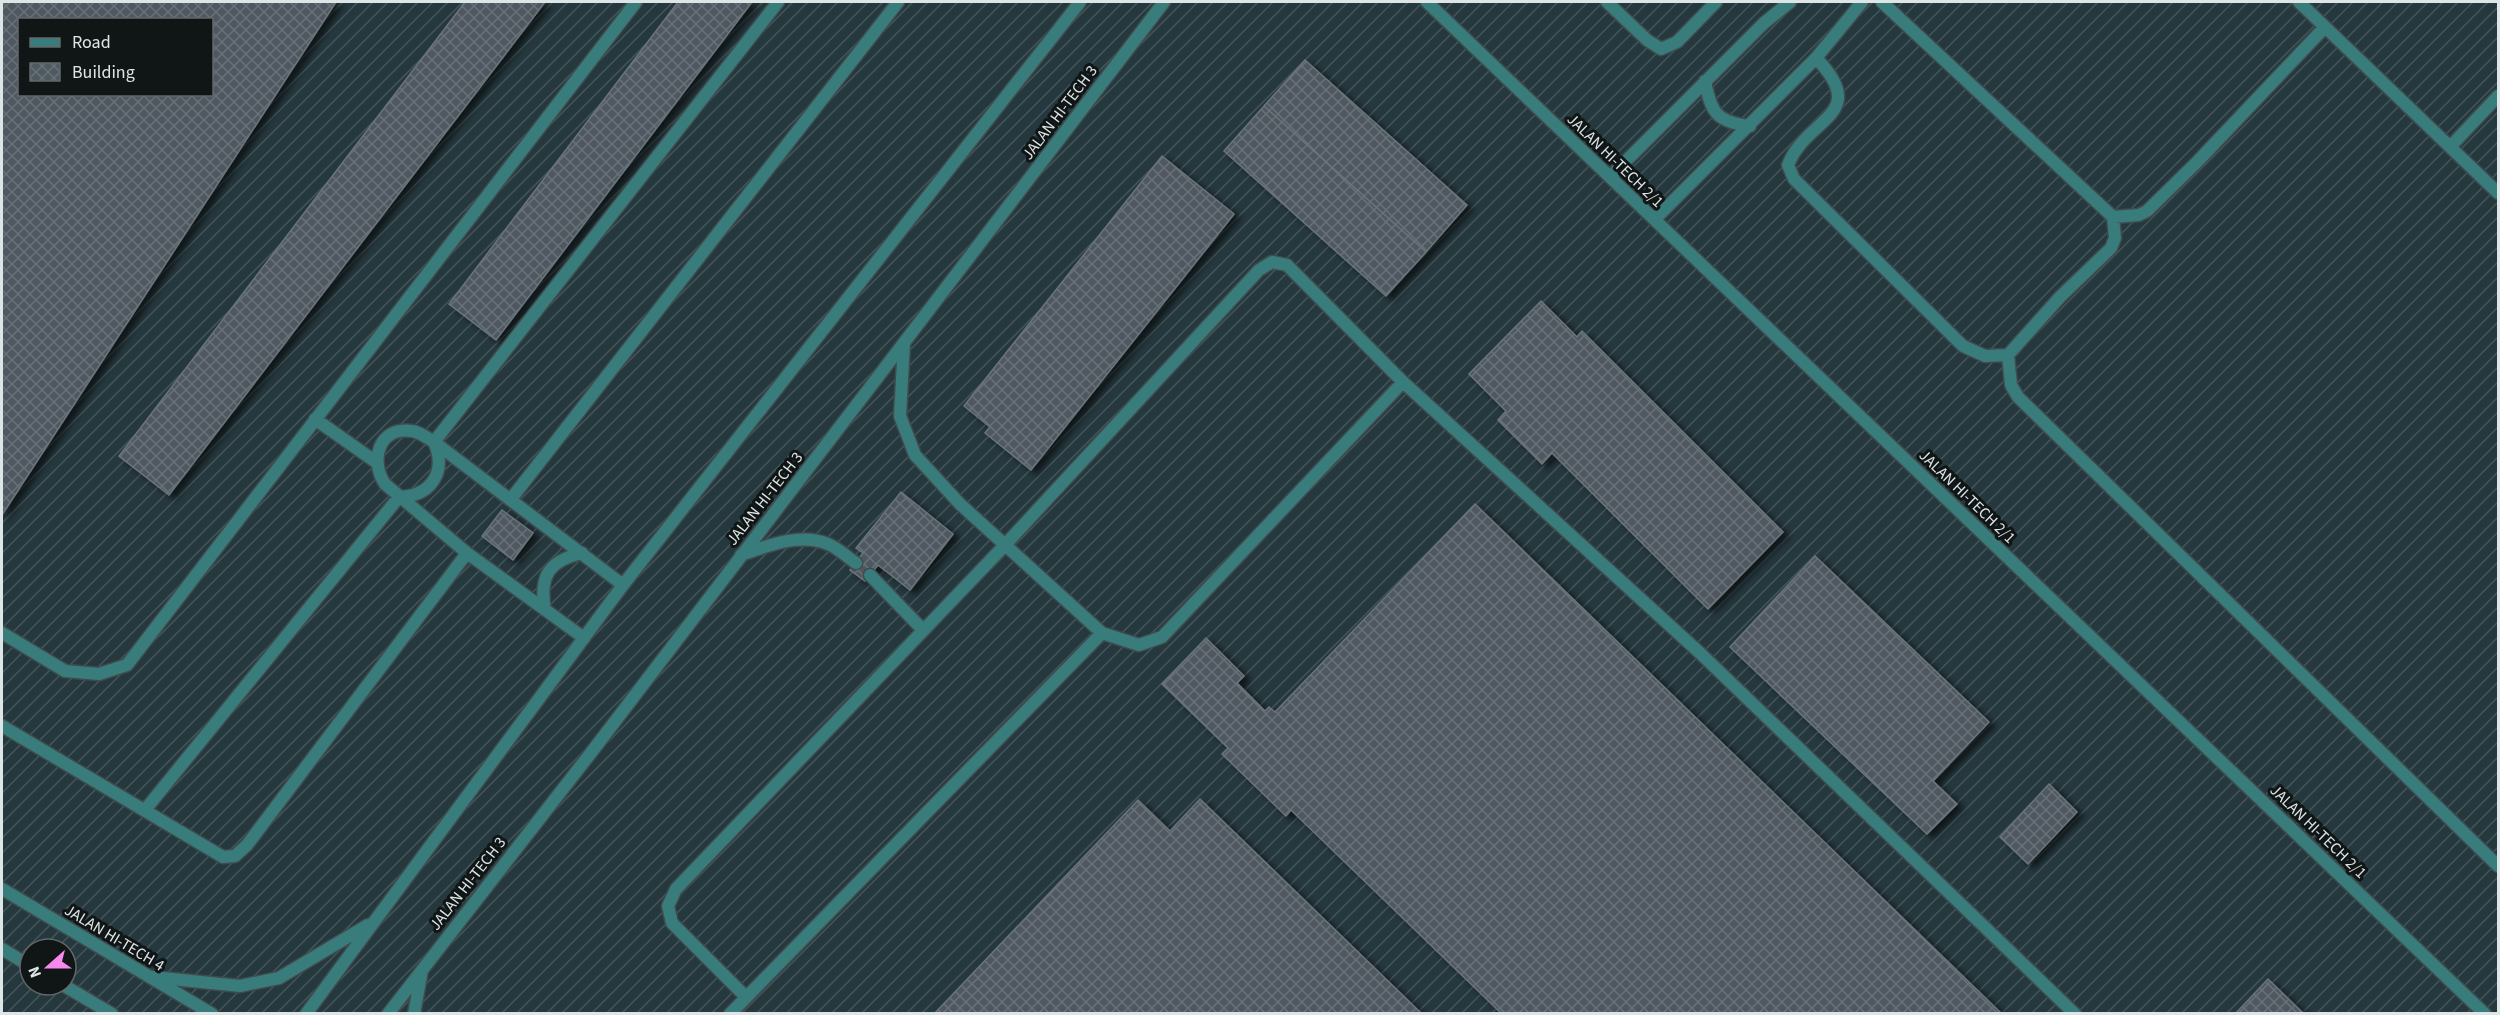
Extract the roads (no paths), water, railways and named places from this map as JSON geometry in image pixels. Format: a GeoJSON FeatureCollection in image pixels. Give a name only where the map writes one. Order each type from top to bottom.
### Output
{"type":"FeatureCollection","features":[{"type":"Feature","properties":{"kind":"street"},"geometry":{"type":"LineString","coordinates":[[2,633],[66,671],[99,674],[127,665],[636,2]]}},
{"type":"Feature","properties":{"kind":"street"},"geometry":{"type":"LineString","coordinates":[[434,441],[778,2]]}},
{"type":"Feature","properties":{"kind":"street"},"geometry":{"type":"LineString","coordinates":[[511,499],[898,2]]}},
{"type":"Feature","properties":{"kind":"street"},"geometry":{"type":"LineString","coordinates":[[306,1014],[623,585],[1080,2]]}},
{"type":"Feature","properties":{"kind":"street","name":"JALAN HI-TECH 3"},"geometry":{"type":"LineString","coordinates":[[388,1014],[423,966],[597,745],[1164,2]]}},
{"type":"Feature","properties":{"kind":"street","name":"JALAN HI-TECH 2/1"},"geometry":{"type":"LineString","coordinates":[[1427,2],[2485,1014]]}},
{"type":"Feature","properties":{"kind":"street"},"geometry":{"type":"LineString","coordinates":[[1607,2],[1647,40],[1661,49],[1677,42],[1716,2]]}},
{"type":"Feature","properties":{"kind":"street"},"geometry":{"type":"LineString","coordinates":[[1610,177],[1764,22],[1790,2]]}},
{"type":"Feature","properties":{"kind":"street"},"geometry":{"type":"LineString","coordinates":[[1655,219],[1816,58],[1862,2]]}},
{"type":"Feature","properties":{"kind":"street"},"geometry":{"type":"LineString","coordinates":[[1816,58],[1833,76],[1839,95],[1832,114],[1793,151],[1788,165],[1794,179],[1963,345],[1985,356],[2008,355],[2060,297],[2111,248],[2115,238],[2113,217],[1882,2]]}},
{"type":"Feature","properties":{"kind":"street"},"geometry":{"type":"LineString","coordinates":[[2299,2],[2499,193]]}},
{"type":"Feature","properties":{"kind":"street"},"geometry":{"type":"LineString","coordinates":[[2113,217],[2139,215],[2147,211],[2198,161],[2325,27]]}},
{"type":"Feature","properties":{"kind":"street"},"geometry":{"type":"LineString","coordinates":[[1705,81],[1709,103],[1717,114],[1729,123],[1750,126]]}},
{"type":"Feature","properties":{"kind":"street"},"geometry":{"type":"LineString","coordinates":[[2450,147],[2499,96]]}},
{"type":"Feature","properties":{"kind":"street"},"geometry":{"type":"LineString","coordinates":[[746,997],[672,923],[668,906],[676,889],[1005,545],[1259,270],[1272,262],[1287,265],[1403,382],[1700,653],[2075,1014]]}},
{"type":"Feature","properties":{"kind":"street"},"geometry":{"type":"LineString","coordinates":[[904,344],[900,416],[915,455],[960,504],[1101,633],[1139,645],[1162,637],[1403,382]]}},
{"type":"Feature","properties":{"kind":"street"},"geometry":{"type":"LineString","coordinates":[[2008,355],[2011,385],[2019,397],[2499,866]]}},
{"type":"Feature","properties":{"kind":"street"},"geometry":{"type":"LineString","coordinates":[[315,419],[375,462]]}},
{"type":"Feature","properties":{"kind":"street"},"geometry":{"type":"LineString","coordinates":[[584,638],[467,553],[385,484],[378,474],[375,462],[378,450],[393,434],[415,431],[434,441],[623,585]]}},
{"type":"Feature","properties":{"kind":"street"},"geometry":{"type":"LineString","coordinates":[[145,810],[399,496],[420,493],[436,478],[440,466],[439,453],[434,441]]}},
{"type":"Feature","properties":{"kind":"street"},"geometry":{"type":"LineString","coordinates":[[741,555],[774,544],[800,539],[828,544],[856,563]]}},
{"type":"Feature","properties":{"kind":"street"},"geometry":{"type":"LineString","coordinates":[[2,726],[223,857],[235,856],[247,845],[467,553]]}},
{"type":"Feature","properties":{"kind":"street"},"geometry":{"type":"LineString","coordinates":[[545,610],[542,590],[546,576],[556,563],[582,554]]}},
{"type":"Feature","properties":{"kind":"street"},"geometry":{"type":"LineString","coordinates":[[870,575],[923,630]]}},
{"type":"Feature","properties":{"kind":"street"},"geometry":{"type":"LineString","coordinates":[[730,1014],[1101,633]]}},
{"type":"Feature","properties":{"kind":"street","name":"JALAN HI-TECH 4"},"geometry":{"type":"LineString","coordinates":[[2,889],[212,1014]]}},
{"type":"Feature","properties":{"kind":"street"},"geometry":{"type":"LineString","coordinates":[[149,976],[240,986],[279,978],[374,921]]}},
{"type":"Feature","properties":{"kind":"street"},"geometry":{"type":"LineString","coordinates":[[2,949],[18,959]]}},
{"type":"Feature","properties":{"kind":"street"},"geometry":{"type":"LineString","coordinates":[[414,1014],[423,966]]}},
{"type":"Feature","properties":{"kind":"street"},"geometry":{"type":"LineString","coordinates":[[78,994],[112,1014]]}}]}
